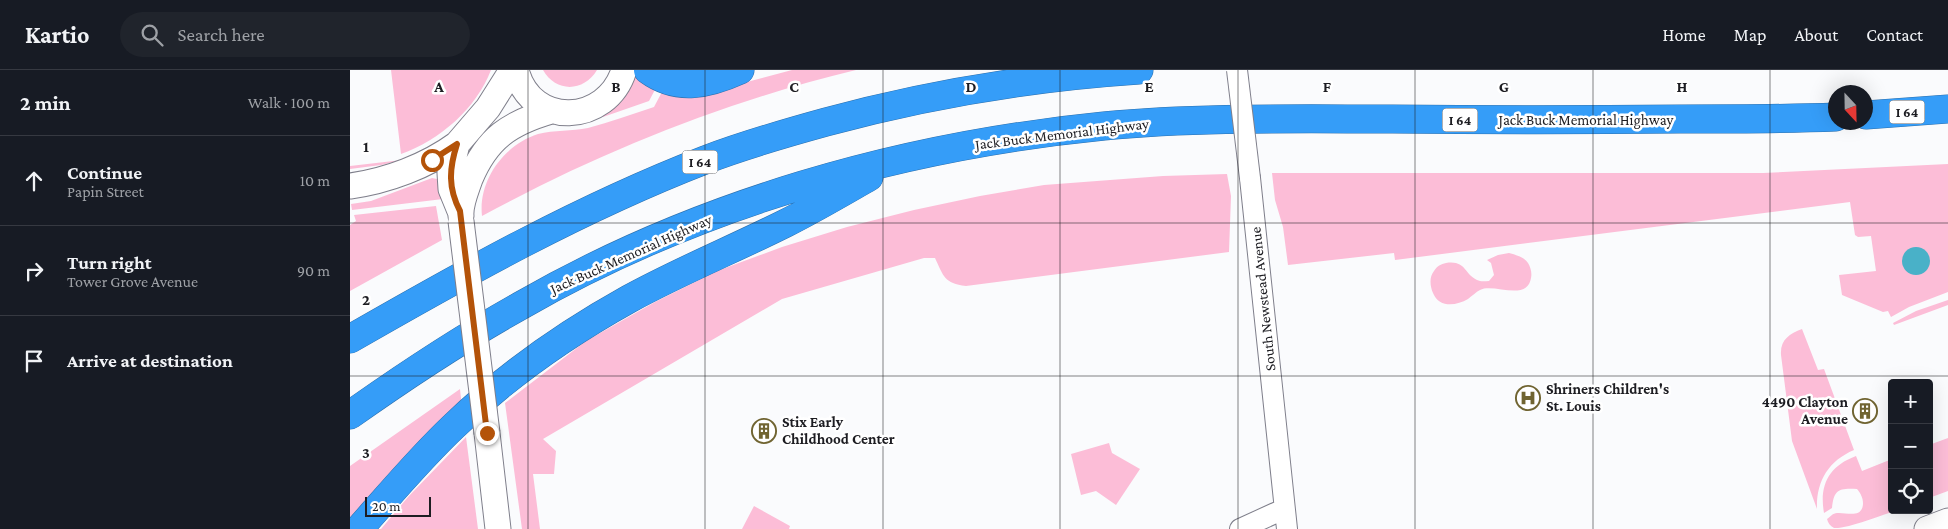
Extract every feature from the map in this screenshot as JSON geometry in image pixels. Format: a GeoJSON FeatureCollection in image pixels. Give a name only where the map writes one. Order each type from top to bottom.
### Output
{"type":"FeatureCollection","features":[{"type":"Feature","properties":{"kind":"highway"},"geometry":{"type":"LineString","coordinates":[[648,70],[656,76],[678,84],[695,84],[713,81],[740,70]]}},
{"type":"Feature","properties":{"kind":"highway","name":"I 64"},"geometry":{"type":"LineString","coordinates":[[350,338],[557,225],[632,190],[707,159],[786,133],[866,111],[944,94],[1024,81],[1139,70]]}},
{"type":"Feature","properties":{"kind":"highway","name":"I 64"},"geometry":{"type":"LineString","coordinates":[[1873,114],[1948,109]]}},
{"type":"Feature","properties":{"kind":"highway","name":"Jack Buck Memorial Highway"},"geometry":{"type":"LineString","coordinates":[[350,415],[450,348],[522,304],[596,266],[670,232],[746,204],[824,179],[901,159],[1025,136],[1106,126],[1187,120],[1558,120],[1828,117]]}},
{"type":"Feature","properties":{"kind":"highway"},"geometry":{"type":"LineString","coordinates":[[359,529],[454,426],[506,381],[541,354],[628,300],[676,274],[785,223],[901,159]]}},
{"type":"Feature","properties":{"kind":"street"},"geometry":{"type":"LineString","coordinates":[[350,186],[412,169],[446,152],[457,144],[488,108],[514,70],[532,100],[552,111]]}},
{"type":"Feature","properties":{"kind":"street"},"geometry":{"type":"LineString","coordinates":[[461,216],[476,164],[488,146],[499,135],[524,120],[552,111],[576,112],[598,103],[616,87],[624,70]]}},
{"type":"Feature","properties":{"kind":"street","name":"South Newstead Avenue"},"geometry":{"type":"LineString","coordinates":[[1237,70],[1287,529]]}},
{"type":"Feature","properties":{"kind":"street"},"geometry":{"type":"LineString","coordinates":[[457,144],[450,174],[451,189],[461,216],[498,529]]}},
{"type":"Feature","properties":{"kind":"street"},"geometry":{"type":"LineString","coordinates":[[1240,529],[1284,509]]}},
{"type":"Feature","properties":{"kind":"street"},"geometry":{"type":"LineString","coordinates":[[1927,529],[1948,521]]}},
{"type":"Feature","properties":{"kind":"shaded area"},"geometry":{"type":"Polygon","coordinates":[[[391,70],[491,70],[476,98],[455,121],[443,132],[401,154],[391,70]]]}},
{"type":"Feature","properties":{"kind":"shaded area"},"geometry":{"type":"Polygon","coordinates":[[[543,70],[597,70],[585,83],[570,87],[555,83],[543,70]]]}},
{"type":"Feature","properties":{"kind":"shaded area"},"geometry":{"type":"Polygon","coordinates":[[[634,70],[657,86],[649,101],[603,117],[623,96],[634,70]]]}},
{"type":"Feature","properties":{"kind":"shaded area"},"geometry":{"type":"Polygon","coordinates":[[[792,70],[856,70],[759,97],[664,131],[572,170],[482,216],[484,190],[489,177],[504,155],[526,139],[538,134],[588,128],[654,107],[663,90],[709,92],[792,70]]]}},
{"type":"Feature","properties":{"kind":"shaded area"},"geometry":{"type":"Polygon","coordinates":[[[402,160],[381,165],[350,169],[350,166],[402,160]]]}},
{"type":"Feature","properties":{"kind":"shaded area"},"geometry":{"type":"Polygon","coordinates":[[[1948,164],[1948,292],[1909,307],[1891,317],[1888,311],[1883,312],[1842,295],[1839,275],[1876,271],[1871,236],[1858,237],[1855,235],[1850,202],[1395,260],[1394,253],[1288,265],[1283,227],[1275,200],[1272,173],[1763,173],[1948,164]]]}},
{"type":"Feature","properties":{"kind":"shaded area"},"geometry":{"type":"Polygon","coordinates":[[[1227,174],[1231,196],[1229,252],[966,286],[949,281],[935,258],[924,258],[782,299],[543,439],[556,451],[554,474],[533,474],[540,529],[522,529],[505,403],[586,341],[655,302],[717,271],[782,247],[847,227],[914,210],[1044,185],[1163,176],[1227,174]]]}},
{"type":"Feature","properties":{"kind":"shaded area"},"geometry":{"type":"Polygon","coordinates":[[[432,178],[437,179],[441,185],[443,199],[352,210],[351,204],[371,201],[432,178]]]}},
{"type":"Feature","properties":{"kind":"shaded area"},"geometry":{"type":"Polygon","coordinates":[[[436,206],[442,240],[350,291],[350,225],[356,221],[354,215],[436,206]]]}},
{"type":"Feature","properties":{"kind":"shaded area"},"geometry":{"type":"Polygon","coordinates":[[[1509,253],[1520,256],[1530,267],[1531,278],[1528,285],[1523,289],[1486,288],[1478,291],[1468,299],[1453,304],[1439,301],[1433,293],[1431,287],[1432,273],[1439,266],[1446,263],[1461,265],[1477,280],[1489,281],[1494,275],[1491,263],[1487,260],[1509,253]]]}},
{"type":"Feature","properties":{"kind":"shaded area"},"geometry":{"type":"Polygon","coordinates":[[[1948,300],[1948,305],[1894,325],[1893,323],[1916,311],[1948,300]]]}},
{"type":"Feature","properties":{"kind":"shaded area"},"geometry":{"type":"Polygon","coordinates":[[[1802,329],[1818,370],[1824,369],[1854,450],[1837,460],[1825,474],[1821,481],[1817,509],[1792,441],[1781,355],[1782,345],[1786,338],[1802,329]]]}},
{"type":"Feature","properties":{"kind":"shaded area"},"geometry":{"type":"Polygon","coordinates":[[[460,389],[462,408],[350,522],[350,466],[460,389]]]}},
{"type":"Feature","properties":{"kind":"shaded area"},"geometry":{"type":"Polygon","coordinates":[[[466,437],[478,529],[381,529],[408,497],[466,437]]]}},
{"type":"Feature","properties":{"kind":"shaded area"},"geometry":{"type":"Polygon","coordinates":[[[1948,438],[1948,491],[1933,497],[1933,469],[1933,444],[1948,438]]]}},
{"type":"Feature","properties":{"kind":"shaded area"},"geometry":{"type":"Polygon","coordinates":[[[1109,443],[1112,453],[1140,469],[1116,505],[1096,491],[1081,495],[1071,454],[1109,443]]]}},
{"type":"Feature","properties":{"kind":"shaded area"},"geometry":{"type":"Polygon","coordinates":[[[1856,456],[1862,471],[1888,461],[1888,513],[1856,524],[1834,528],[1827,519],[1833,514],[1860,512],[1863,504],[1861,494],[1857,489],[1845,489],[1838,491],[1834,497],[1832,508],[1824,513],[1823,494],[1828,478],[1839,465],[1856,456]]]}},
{"type":"Feature","properties":{"kind":"shaded area"},"geometry":{"type":"Polygon","coordinates":[[[754,506],[790,526],[789,529],[742,529],[754,506]]]}},
{"type":"Feature","properties":{"kind":"water"},"geometry":{"type":"Polygon","coordinates":[[[1916,247],[1926,251],[1930,261],[1926,271],[1916,275],[1906,271],[1902,261],[1906,251],[1916,247]]]}},
{"type":"Feature","properties":{"kind":"place","name":"Shriners Children's St. Louis"},"geometry":{"type":"Point","coordinates":[1528,398]}},
{"type":"Feature","properties":{"kind":"place","name":"4490 Clayton Avenue"},"geometry":{"type":"Point","coordinates":[1865,411]}},
{"type":"Feature","properties":{"kind":"place","name":"Stix Early Childhood Center"},"geometry":{"type":"Point","coordinates":[764,431]}},
{"type":"Feature","properties":{"kind":"route"},"geometry":{"type":"LineString","coordinates":[[432,160],[457,144],[450,174],[451,189],[460,211],[487,433]]}}]}
